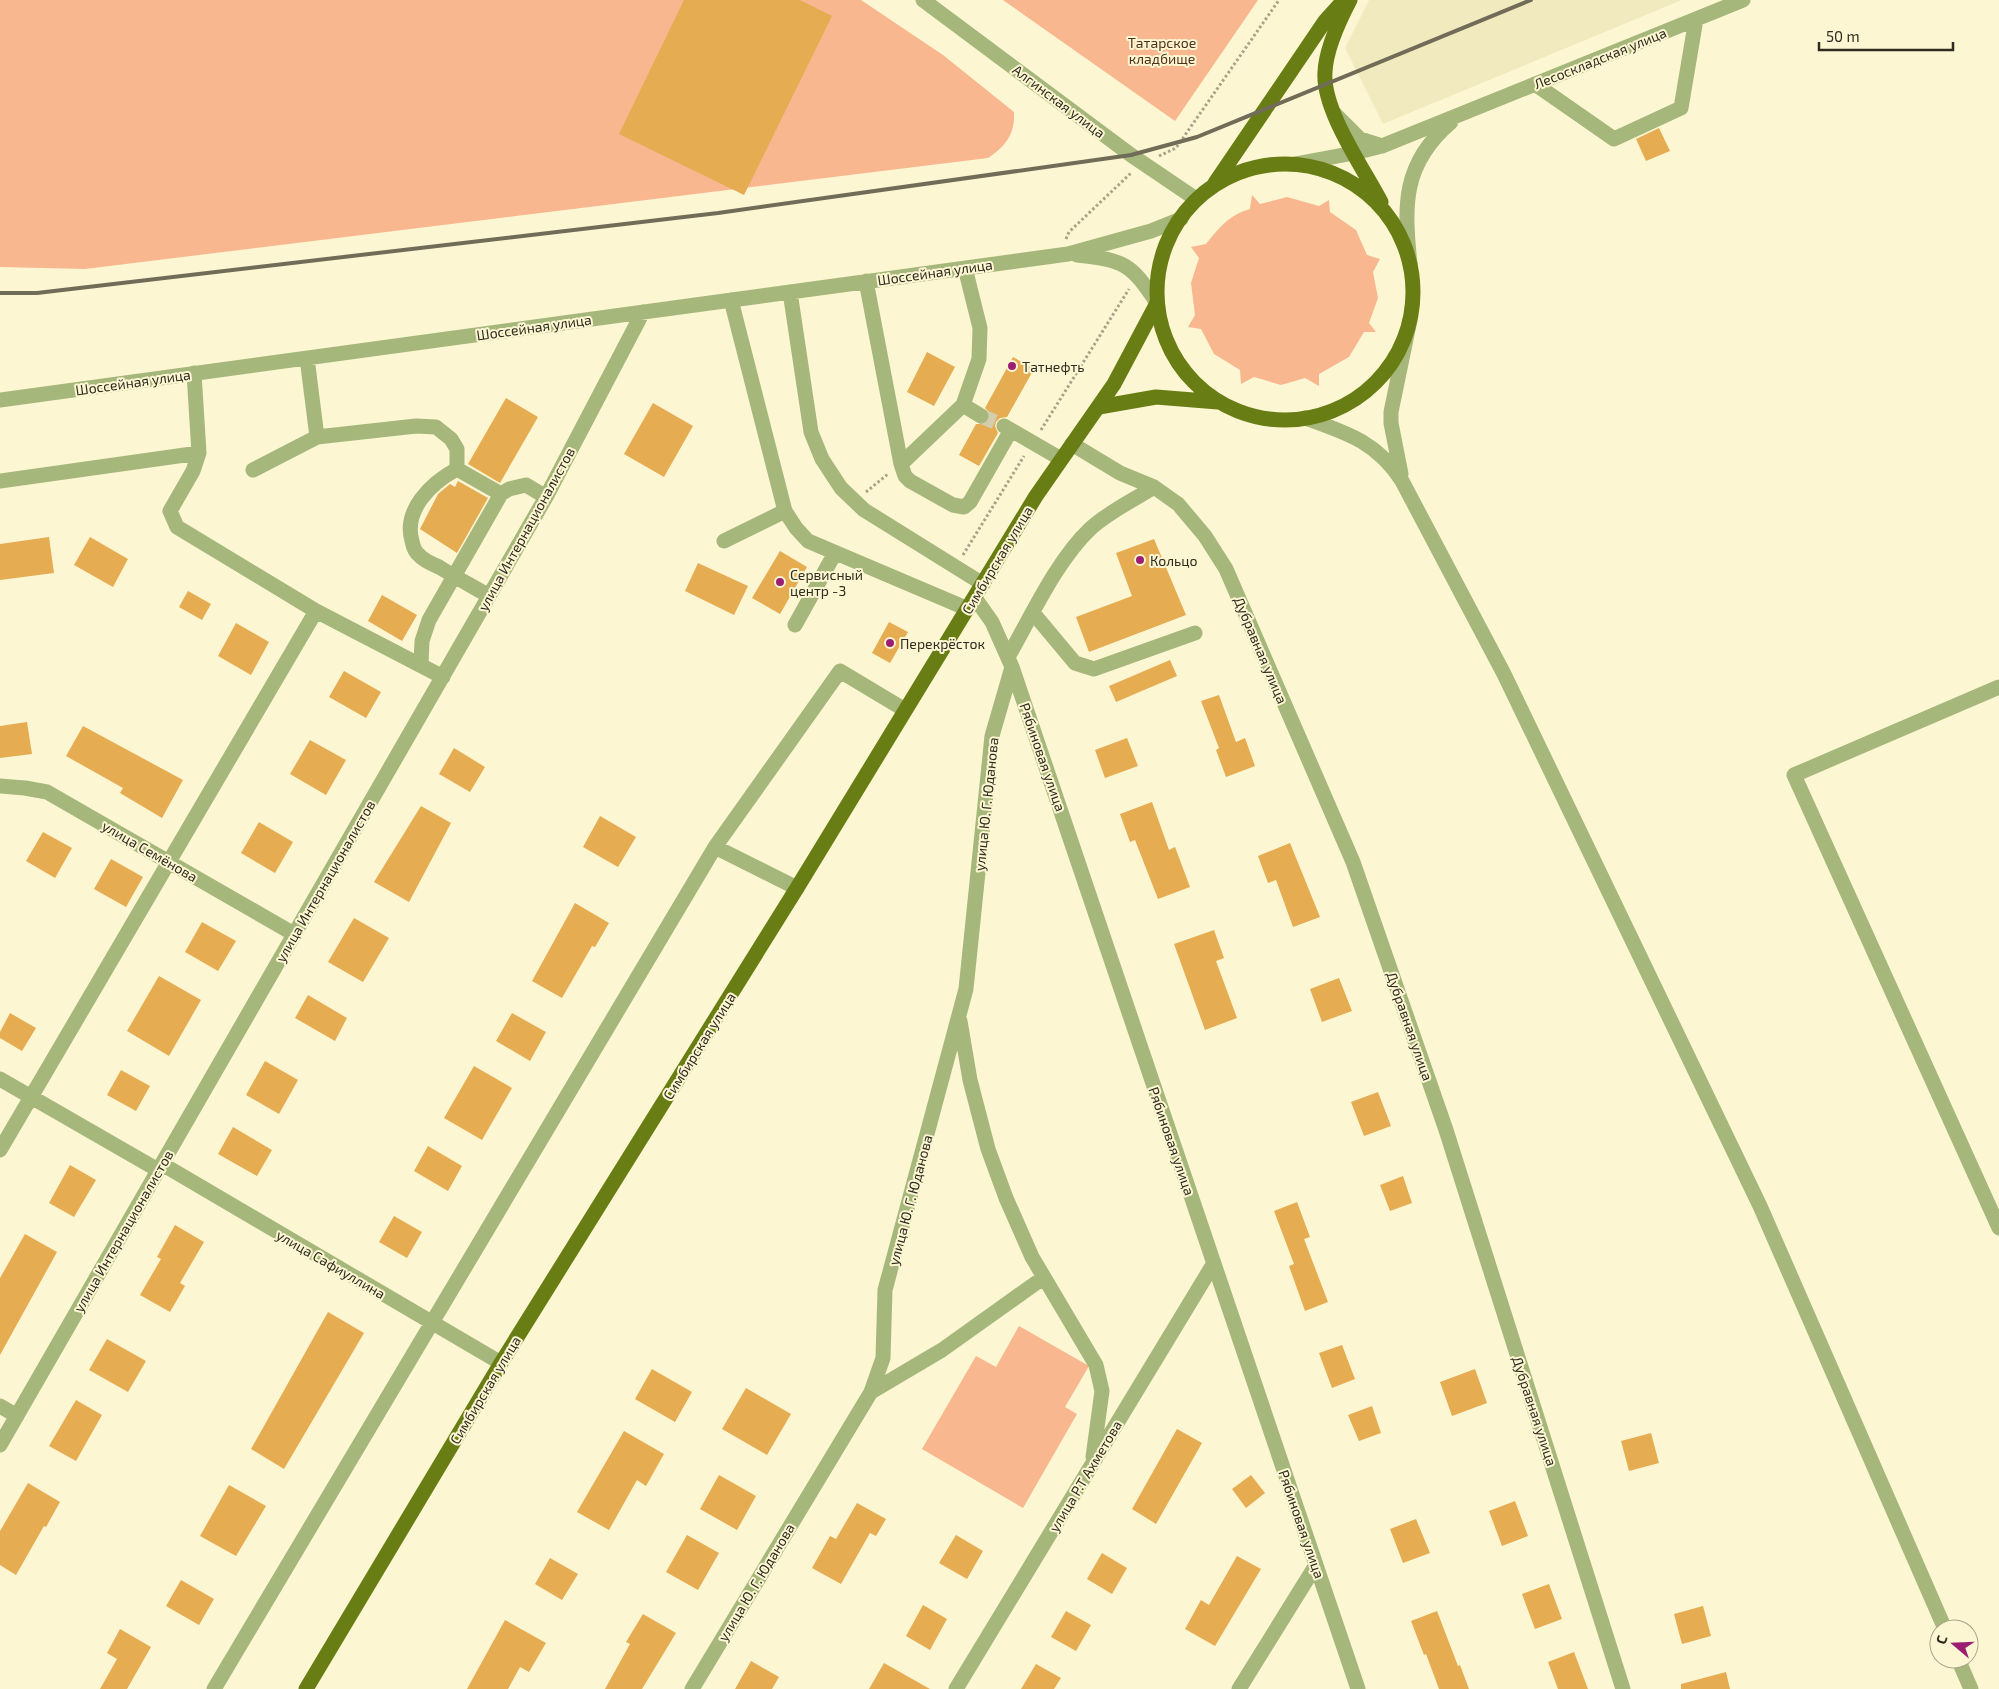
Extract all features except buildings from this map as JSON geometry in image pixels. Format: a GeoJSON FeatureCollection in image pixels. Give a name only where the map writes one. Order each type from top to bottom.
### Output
{"type":"FeatureCollection","features":[{"type":"Feature","properties":{"kind":"main road"},"geometry":{"type":"LineString","coordinates":[[1214,185],[1325,21],[1344,0]]}},
{"type":"Feature","properties":{"kind":"main road"},"geometry":{"type":"LineString","coordinates":[[1350,0],[1334,38],[1325,72],[1326,85],[1334,114],[1402,240],[1410,264],[1413,286],[1410,320],[1398,352],[1384,373],[1365,391],[1348,403],[1325,413],[1305,418],[1273,419],[1247,414],[1220,402],[1196,384],[1180,365],[1169,346],[1160,322],[1157,303],[1160,262],[1167,242],[1181,219],[1196,199],[1214,185],[1240,172],[1256,167],[1295,164],[1325,170],[1354,184],[1373,199],[1390,218]]}},
{"type":"Feature","properties":{"kind":"main road","name":"Симбирская улица"},"geometry":{"type":"LineString","coordinates":[[306,1689],[501,1363],[797,888],[1036,496],[1090,415],[1099,407],[1129,358],[1157,303]]}},
{"type":"Feature","properties":{"kind":"main road"},"geometry":{"type":"LineString","coordinates":[[1099,407],[1156,397],[1220,402]]}},
{"type":"Feature","properties":{"kind":"street","name":"Алгинская улица"},"geometry":{"type":"LineString","coordinates":[[923,0],[1196,199]]}},
{"type":"Feature","properties":{"kind":"street","name":"Лесоскладская улица"},"geometry":{"type":"LineString","coordinates":[[1295,164],[1354,154],[1382,146],[1743,0]]}},
{"type":"Feature","properties":{"kind":"street"},"geometry":{"type":"LineString","coordinates":[[1535,84],[1614,139],[1681,108],[1696,19]]}},
{"type":"Feature","properties":{"kind":"street"},"geometry":{"type":"LineString","coordinates":[[1334,114],[1360,139],[1382,146]]}},
{"type":"Feature","properties":{"kind":"street"},"geometry":{"type":"LineString","coordinates":[[1410,264],[1406,208],[1412,174],[1421,154],[1437,134],[1458,116]]}},
{"type":"Feature","properties":{"kind":"street"},"geometry":{"type":"LineString","coordinates":[[1068,254],[1151,231],[1181,219]]}},
{"type":"Feature","properties":{"kind":"street"},"geometry":{"type":"LineString","coordinates":[[1068,254],[1103,258],[1127,265],[1140,277],[1157,303]]}},
{"type":"Feature","properties":{"kind":"street","name":"Шоссейная улица"},"geometry":{"type":"LineString","coordinates":[[0,400],[1068,254]]}},
{"type":"Feature","properties":{"kind":"street"},"geometry":{"type":"LineString","coordinates":[[901,464],[963,405],[979,359],[980,328],[965,268]]}},
{"type":"Feature","properties":{"kind":"street"},"geometry":{"type":"LineString","coordinates":[[866,282],[901,464],[905,476],[910,481],[953,506],[964,507],[970,502],[1007,428],[1061,459]]}},
{"type":"Feature","properties":{"kind":"street"},"geometry":{"type":"LineString","coordinates":[[790,292],[811,432],[822,459],[841,488],[864,510],[983,584]]}},
{"type":"Feature","properties":{"kind":"street"},"geometry":{"type":"LineString","coordinates":[[731,300],[785,511],[796,528],[808,540],[836,553],[972,603]]}},
{"type":"Feature","properties":{"kind":"street","name":"улица Интернационалистов"},"geometry":{"type":"LineString","coordinates":[[0,1445],[546,496],[643,312]]}},
{"type":"Feature","properties":{"kind":"street"},"geometry":{"type":"LineString","coordinates":[[1402,481],[1391,423],[1391,412],[1410,320]]}},
{"type":"Feature","properties":{"kind":"street"},"geometry":{"type":"LineString","coordinates":[[307,358],[317,437]]}},
{"type":"Feature","properties":{"kind":"street"},"geometry":{"type":"LineString","coordinates":[[194,373],[199,453],[190,477],[170,511],[177,527],[316,610],[443,677]]}},
{"type":"Feature","properties":{"kind":"street"},"geometry":{"type":"LineString","coordinates":[[963,405],[981,416]]}},
{"type":"Feature","properties":{"kind":"street"},"geometry":{"type":"LineString","coordinates":[[1305,418],[1350,435],[1371,446],[1386,457],[1402,481],[1504,674],[1760,1206],[1941,1619]]}},
{"type":"Feature","properties":{"kind":"street"},"geometry":{"type":"LineString","coordinates":[[253,470],[317,437],[416,426],[436,427],[452,438],[457,449],[457,469]]}},
{"type":"Feature","properties":{"kind":"street","name":"Дубравная улица"},"geometry":{"type":"LineString","coordinates":[[1072,444],[1120,473],[1154,487],[1178,504],[1190,516],[1226,569],[1353,862],[1446,1130],[1623,1689]]}},
{"type":"Feature","properties":{"kind":"street"},"geometry":{"type":"LineString","coordinates":[[0,480],[199,453]]}},
{"type":"Feature","properties":{"kind":"street"},"geometry":{"type":"LineString","coordinates":[[457,469],[501,494]]}},
{"type":"Feature","properties":{"kind":"street"},"geometry":{"type":"LineString","coordinates":[[457,469],[446,475],[428,490],[410,520],[409,532],[419,556],[489,596]]}},
{"type":"Feature","properties":{"kind":"street"},"geometry":{"type":"LineString","coordinates":[[421,664],[424,631],[501,494],[509,488],[526,485],[546,496]]}},
{"type":"Feature","properties":{"kind":"street","name":"улица Ю. Г. Юданова"},"geometry":{"type":"LineString","coordinates":[[692,1689],[871,1392],[883,1358],[885,1290],[966,989],[992,736],[1010,662],[1034,614],[1072,550],[1092,527],[1154,487]]}},
{"type":"Feature","properties":{"kind":"street"},"geometry":{"type":"LineString","coordinates":[[724,541],[785,511]]}},
{"type":"Feature","properties":{"kind":"street"},"geometry":{"type":"LineString","coordinates":[[794,624],[836,553]]}},
{"type":"Feature","properties":{"kind":"street","name":"Рябиновая улица"},"geometry":{"type":"LineString","coordinates":[[972,603],[992,622],[1010,662],[1358,1689]]}},
{"type":"Feature","properties":{"kind":"street"},"geometry":{"type":"LineString","coordinates":[[0,1150],[316,610]]}},
{"type":"Feature","properties":{"kind":"street"},"geometry":{"type":"LineString","coordinates":[[1034,614],[1075,663],[1094,669],[1194,633]]}},
{"type":"Feature","properties":{"kind":"street"},"geometry":{"type":"LineString","coordinates":[[214,1689],[715,847],[840,671],[905,710]]}},
{"type":"Feature","properties":{"kind":"street"},"geometry":{"type":"LineString","coordinates":[[1999,687],[1794,775],[1999,1228]]}},
{"type":"Feature","properties":{"kind":"street","name":"улица Семёнова"},"geometry":{"type":"LineString","coordinates":[[0,786],[47,792],[294,934]]}},
{"type":"Feature","properties":{"kind":"street"},"geometry":{"type":"LineString","coordinates":[[715,847],[797,888]]}},
{"type":"Feature","properties":{"kind":"street"},"geometry":{"type":"LineString","coordinates":[[959,1015],[970,1080],[988,1149],[1032,1258],[1096,1365],[1102,1391],[1092,1464]]}},
{"type":"Feature","properties":{"kind":"street","name":"улица Сафиуллина"},"geometry":{"type":"LineString","coordinates":[[0,1079],[160,1167],[501,1363]]}},
{"type":"Feature","properties":{"kind":"street","name":"улица Р.Т Ахметова"},"geometry":{"type":"LineString","coordinates":[[956,1689],[1214,1263]]}},
{"type":"Feature","properties":{"kind":"street"},"geometry":{"type":"LineString","coordinates":[[871,1392],[942,1350],[1043,1278]]}},
{"type":"Feature","properties":{"kind":"street"},"geometry":{"type":"LineString","coordinates":[[0,1406],[17,1416]]}},
{"type":"Feature","properties":{"kind":"street"},"geometry":{"type":"LineString","coordinates":[[1239,1689],[1316,1565]]}},
{"type":"Feature","properties":{"kind":"street"},"geometry":{"type":"LineString","coordinates":[[1962,1669],[1971,1689]]}},
{"type":"Feature","properties":{"kind":"path"},"geometry":{"type":"LineString","coordinates":[[1068,254],[1068,234],[1143,162],[1176,148],[1279,0]]}},
{"type":"Feature","properties":{"kind":"path"},"geometry":{"type":"LineString","coordinates":[[955,567],[1133,283]]}},
{"type":"Feature","properties":{"kind":"path"},"geometry":{"type":"LineString","coordinates":[[855,501],[901,464]]}},
{"type":"Feature","properties":{"kind":"shaded area"},"geometry":{"type":"Polygon","coordinates":[[[1369,0],[1682,0],[1383,124],[1345,48],[1369,0]]]}},
{"type":"Feature","properties":{"kind":"green space"},"geometry":{"type":"Polygon","coordinates":[[[0,0],[861,0],[943,55],[1014,112],[1014,120],[1008,139],[1000,149],[988,158],[85,269],[0,267],[0,0]]]}},
{"type":"Feature","properties":{"kind":"green space","name":"Татарское кладбище"},"geometry":{"type":"Polygon","coordinates":[[[1003,0],[1258,0],[1175,121],[1003,0]]]}},
{"type":"Feature","properties":{"kind":"green space"},"geometry":{"type":"Polygon","coordinates":[[[1252,195],[1260,204],[1287,197],[1319,206],[1329,200],[1330,212],[1356,230],[1367,255],[1380,259],[1373,272],[1378,298],[1369,323],[1376,332],[1364,332],[1349,357],[1319,374],[1319,386],[1305,378],[1281,385],[1254,377],[1241,384],[1240,370],[1214,354],[1201,329],[1188,327],[1195,315],[1191,283],[1199,258],[1191,247],[1206,244],[1230,218],[1250,209],[1252,195]]]}},
{"type":"Feature","properties":{"kind":"green space"},"geometry":{"type":"Polygon","coordinates":[[[1019,1326],[1089,1366],[1065,1407],[1077,1414],[1023,1508],[922,1449],[976,1356],[996,1367],[1019,1326]]]}},
{"type":"Feature","properties":{"kind":"tunnel"},"geometry":{"type":"LineString","coordinates":[[981,416],[1002,425]]}},
{"type":"Feature","properties":{"kind":"railway"},"geometry":{"type":"LineString","coordinates":[[0,293],[37,293],[718,213],[1131,155],[1197,137],[1531,0]]}},
{"type":"Feature","properties":{"kind":"place","name":"Татнефть"},"geometry":{"type":"Point","coordinates":[1012,366]}},
{"type":"Feature","properties":{"kind":"place","name":"Кольцо"},"geometry":{"type":"Point","coordinates":[1140,560]}},
{"type":"Feature","properties":{"kind":"place","name":"Сервисный центр -3"},"geometry":{"type":"Point","coordinates":[780,582]}},
{"type":"Feature","properties":{"kind":"place","name":"Перекрёсток"},"geometry":{"type":"Point","coordinates":[890,643]}}]}
